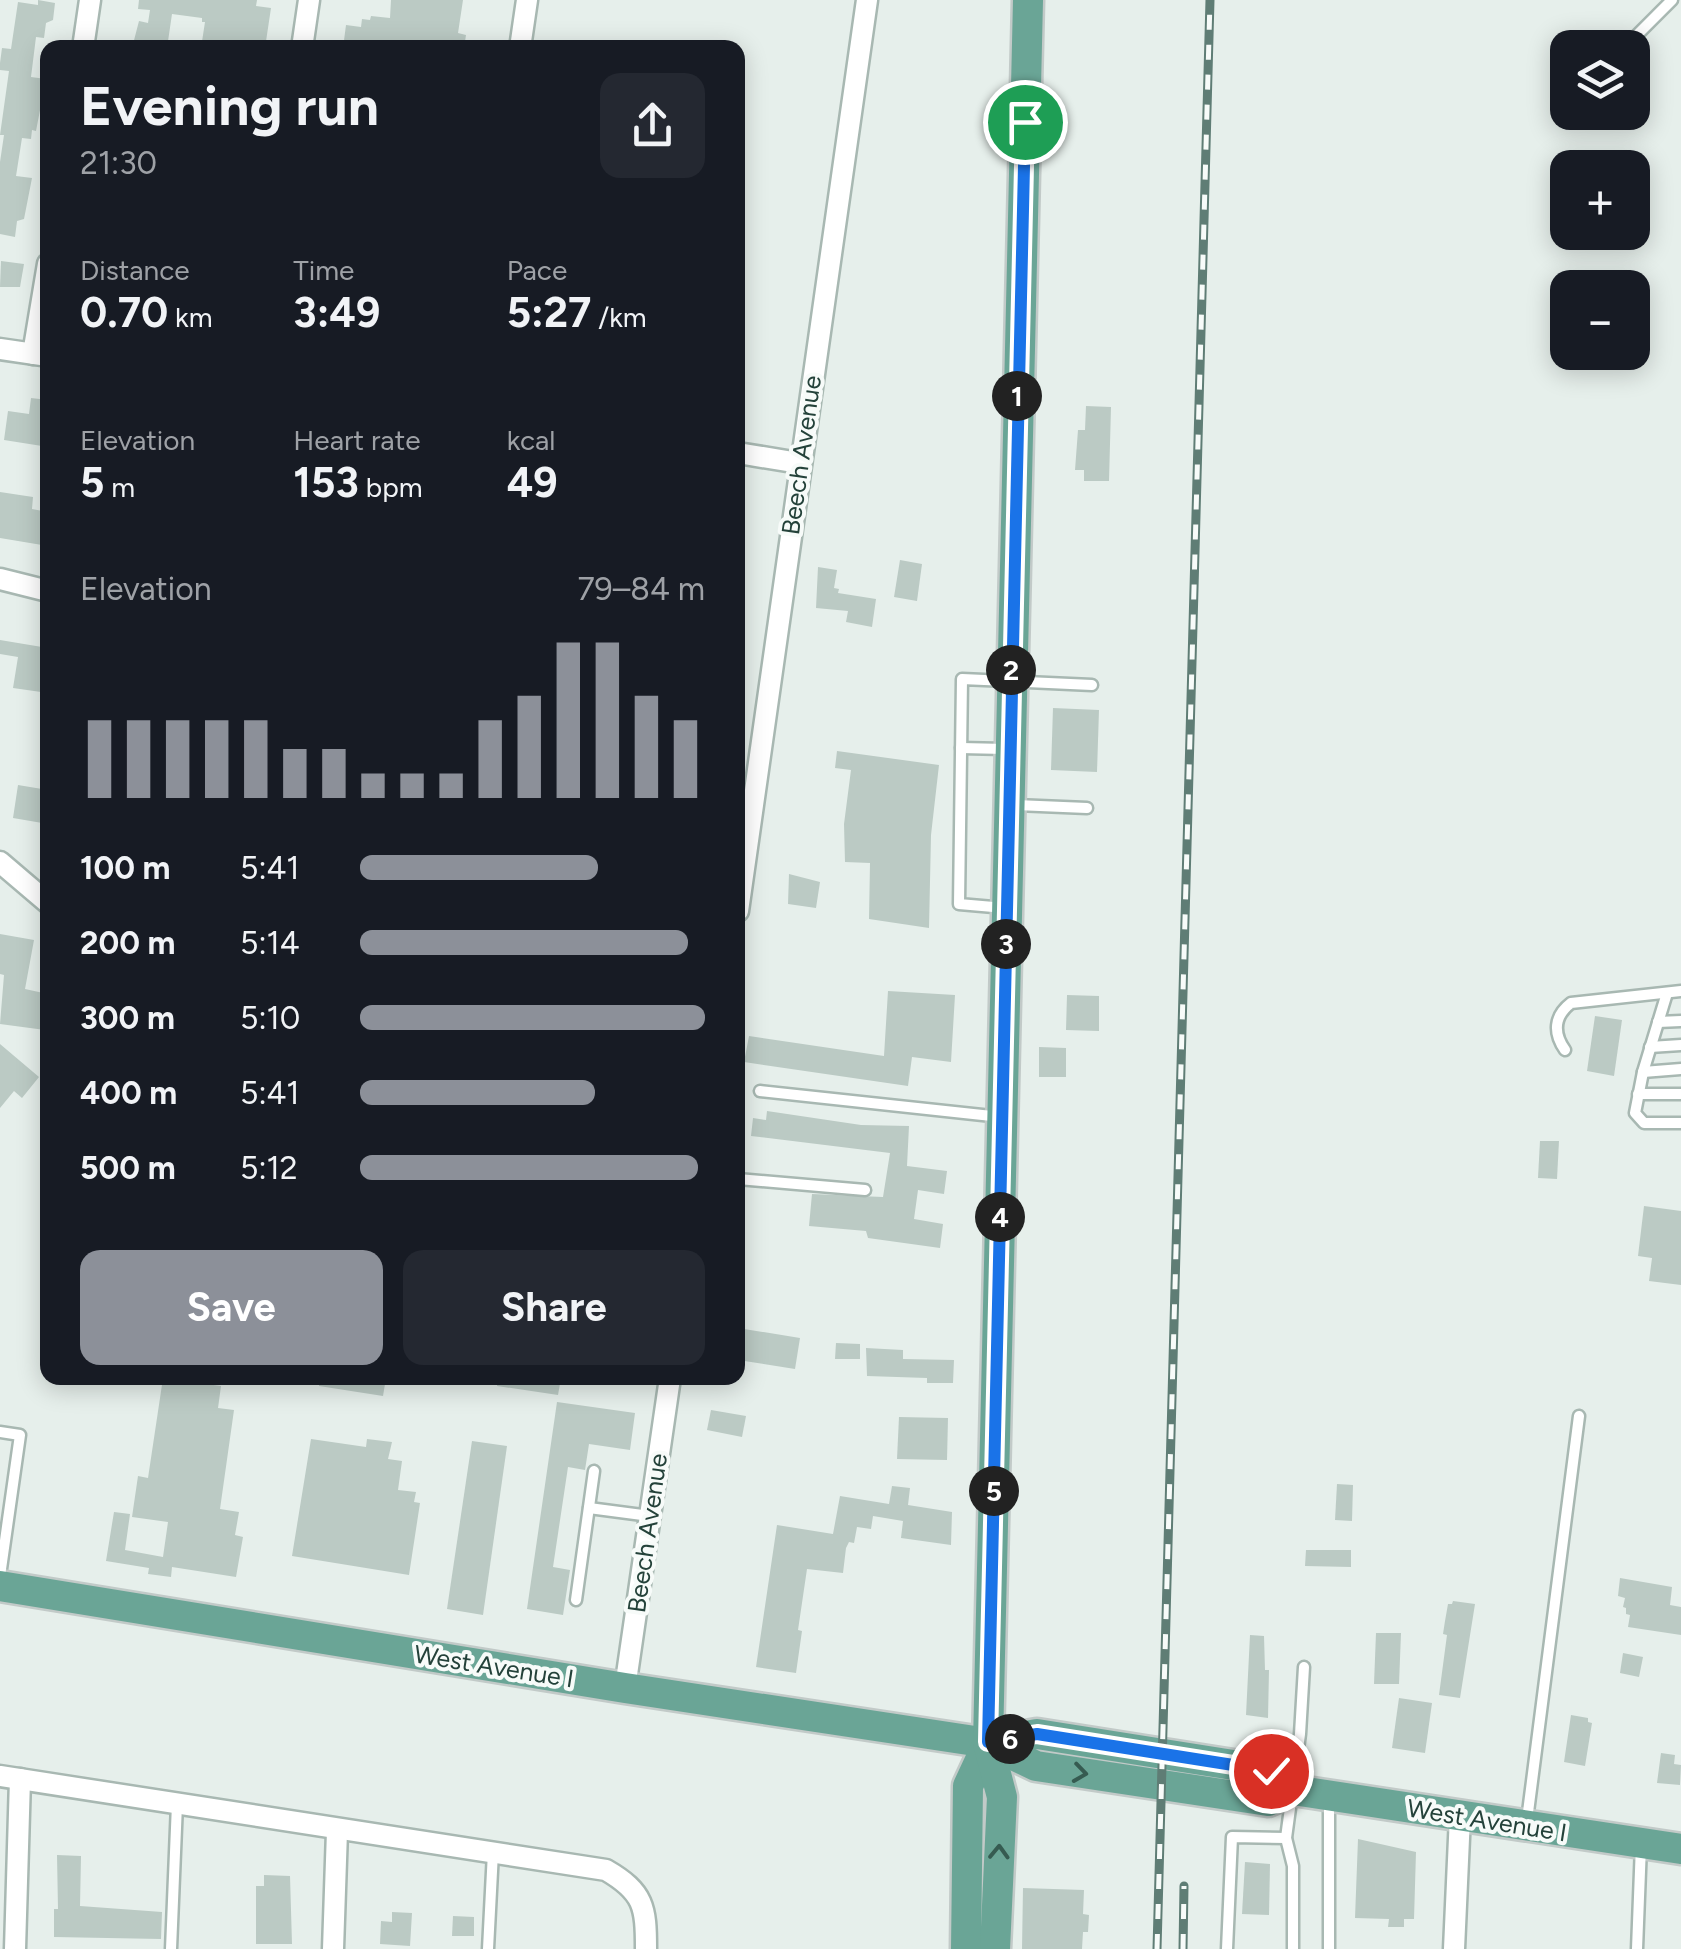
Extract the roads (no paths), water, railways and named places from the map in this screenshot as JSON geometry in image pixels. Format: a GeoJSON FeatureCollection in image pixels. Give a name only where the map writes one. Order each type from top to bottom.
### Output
{"type":"FeatureCollection","features":[{"type":"Feature","properties":{"kind":"main road"},"geometry":{"type":"LineString","coordinates":[[995,1949],[1002,1797],[988,1742],[1028,0]]}},
{"type":"Feature","properties":{"kind":"main road","name":"West Avenue I"},"geometry":{"type":"LineString","coordinates":[[0,1586],[626,1688],[988,1742],[1036,1766],[1268,1800],[1293,1790],[1681,1849]]}},
{"type":"Feature","properties":{"kind":"main road"},"geometry":{"type":"LineString","coordinates":[[966,1949],[968,1786],[988,1742]]}},
{"type":"Feature","properties":{"kind":"street"},"geometry":{"type":"LineString","coordinates":[[83,40],[90,0]]}},
{"type":"Feature","properties":{"kind":"street"},"geometry":{"type":"LineString","coordinates":[[303,40],[309,0]]}},
{"type":"Feature","properties":{"kind":"street"},"geometry":{"type":"LineString","coordinates":[[521,40],[526,0]]}},
{"type":"Feature","properties":{"kind":"street","name":"Beech Avenue"},"geometry":{"type":"LineString","coordinates":[[745,838],[867,0]]}},
{"type":"Feature","properties":{"kind":"street"},"geometry":{"type":"LineString","coordinates":[[0,349],[40,355]]}},
{"type":"Feature","properties":{"kind":"street"},"geometry":{"type":"LineString","coordinates":[[745,454],[799,463]]}},
{"type":"Feature","properties":{"kind":"street"},"geometry":{"type":"LineString","coordinates":[[0,578],[40,589]]}},
{"type":"Feature","properties":{"kind":"street"},"geometry":{"type":"LineString","coordinates":[[0,862],[40,895]]}},
{"type":"Feature","properties":{"kind":"street","name":"Beech Avenue"},"geometry":{"type":"LineString","coordinates":[[626,1688],[669,1385]]}},
{"type":"Feature","properties":{"kind":"street"},"geometry":{"type":"LineString","coordinates":[[15,1949],[10,1777],[606,1870],[628,1883],[644,1903],[646,1949]]}},
{"type":"Feature","properties":{"kind":"street"},"geometry":{"type":"LineString","coordinates":[[1454,1949],[1460,1816]]}},
{"type":"Feature","properties":{"kind":"street"},"geometry":{"type":"LineString","coordinates":[[333,1949],[337,1830]]}},
{"type":"Feature","properties":{"kind":"lane"},"geometry":{"type":"LineString","coordinates":[[1642,30],[1672,0]]}},
{"type":"Feature","properties":{"kind":"lane"},"geometry":{"type":"LineString","coordinates":[[1006,908],[958,904],[962,680],[1092,685]]}},
{"type":"Feature","properties":{"kind":"lane"},"geometry":{"type":"LineString","coordinates":[[961,748],[1010,749]]}},
{"type":"Feature","properties":{"kind":"lane"},"geometry":{"type":"LineString","coordinates":[[1008,805],[1086,808]]}},
{"type":"Feature","properties":{"kind":"lane"},"geometry":{"type":"LineString","coordinates":[[1565,1050],[1556,1030],[1563,1008],[1571,1003],[1586,998],[1681,991]]}},
{"type":"Feature","properties":{"kind":"lane"},"geometry":{"type":"LineString","coordinates":[[1668,993],[1643,1072],[1635,1113],[1644,1124],[1681,1122]]}},
{"type":"Feature","properties":{"kind":"lane"},"geometry":{"type":"LineString","coordinates":[[1658,1022],[1681,1021]]}},
{"type":"Feature","properties":{"kind":"lane"},"geometry":{"type":"LineString","coordinates":[[1650,1047],[1681,1046]]}},
{"type":"Feature","properties":{"kind":"lane"},"geometry":{"type":"LineString","coordinates":[[1643,1072],[1681,1069]]}},
{"type":"Feature","properties":{"kind":"lane"},"geometry":{"type":"LineString","coordinates":[[760,1090],[1002,1117]]}},
{"type":"Feature","properties":{"kind":"lane"},"geometry":{"type":"LineString","coordinates":[[1638,1094],[1681,1094]]}},
{"type":"Feature","properties":{"kind":"lane"},"geometry":{"type":"LineString","coordinates":[[745,1180],[865,1190]]}},
{"type":"Feature","properties":{"kind":"lane"},"geometry":{"type":"LineString","coordinates":[[1526,1826],[1579,1416]]}},
{"type":"Feature","properties":{"kind":"lane"},"geometry":{"type":"LineString","coordinates":[[0,1432],[20,1435],[0,1576]]}},
{"type":"Feature","properties":{"kind":"lane"},"geometry":{"type":"LineString","coordinates":[[576,1600],[594,1471]]}},
{"type":"Feature","properties":{"kind":"lane"},"geometry":{"type":"LineString","coordinates":[[588,1508],[650,1516]]}},
{"type":"Feature","properties":{"kind":"lane"},"geometry":{"type":"LineString","coordinates":[[1294,1949],[1293,1866],[1286,1838],[1304,1667]]}},
{"type":"Feature","properties":{"kind":"lane"},"geometry":{"type":"LineString","coordinates":[[1329,1795],[1329,1949]]}},
{"type":"Feature","properties":{"kind":"lane"},"geometry":{"type":"LineString","coordinates":[[171,1949],[177,1804]]}},
{"type":"Feature","properties":{"kind":"lane"},"geometry":{"type":"LineString","coordinates":[[1227,1949],[1232,1837],[1286,1838]]}},
{"type":"Feature","properties":{"kind":"lane"},"geometry":{"type":"LineString","coordinates":[[1636,1949],[1641,1844]]}},
{"type":"Feature","properties":{"kind":"lane"},"geometry":{"type":"LineString","coordinates":[[488,1949],[493,1852]]}},
{"type":"Feature","properties":{"kind":"railway"},"geometry":{"type":"LineString","coordinates":[[1157,1949],[1210,0]]}},
{"type":"Feature","properties":{"kind":"railway"},"geometry":{"type":"LineString","coordinates":[[1183,1949],[1184,1886]]}}]}
